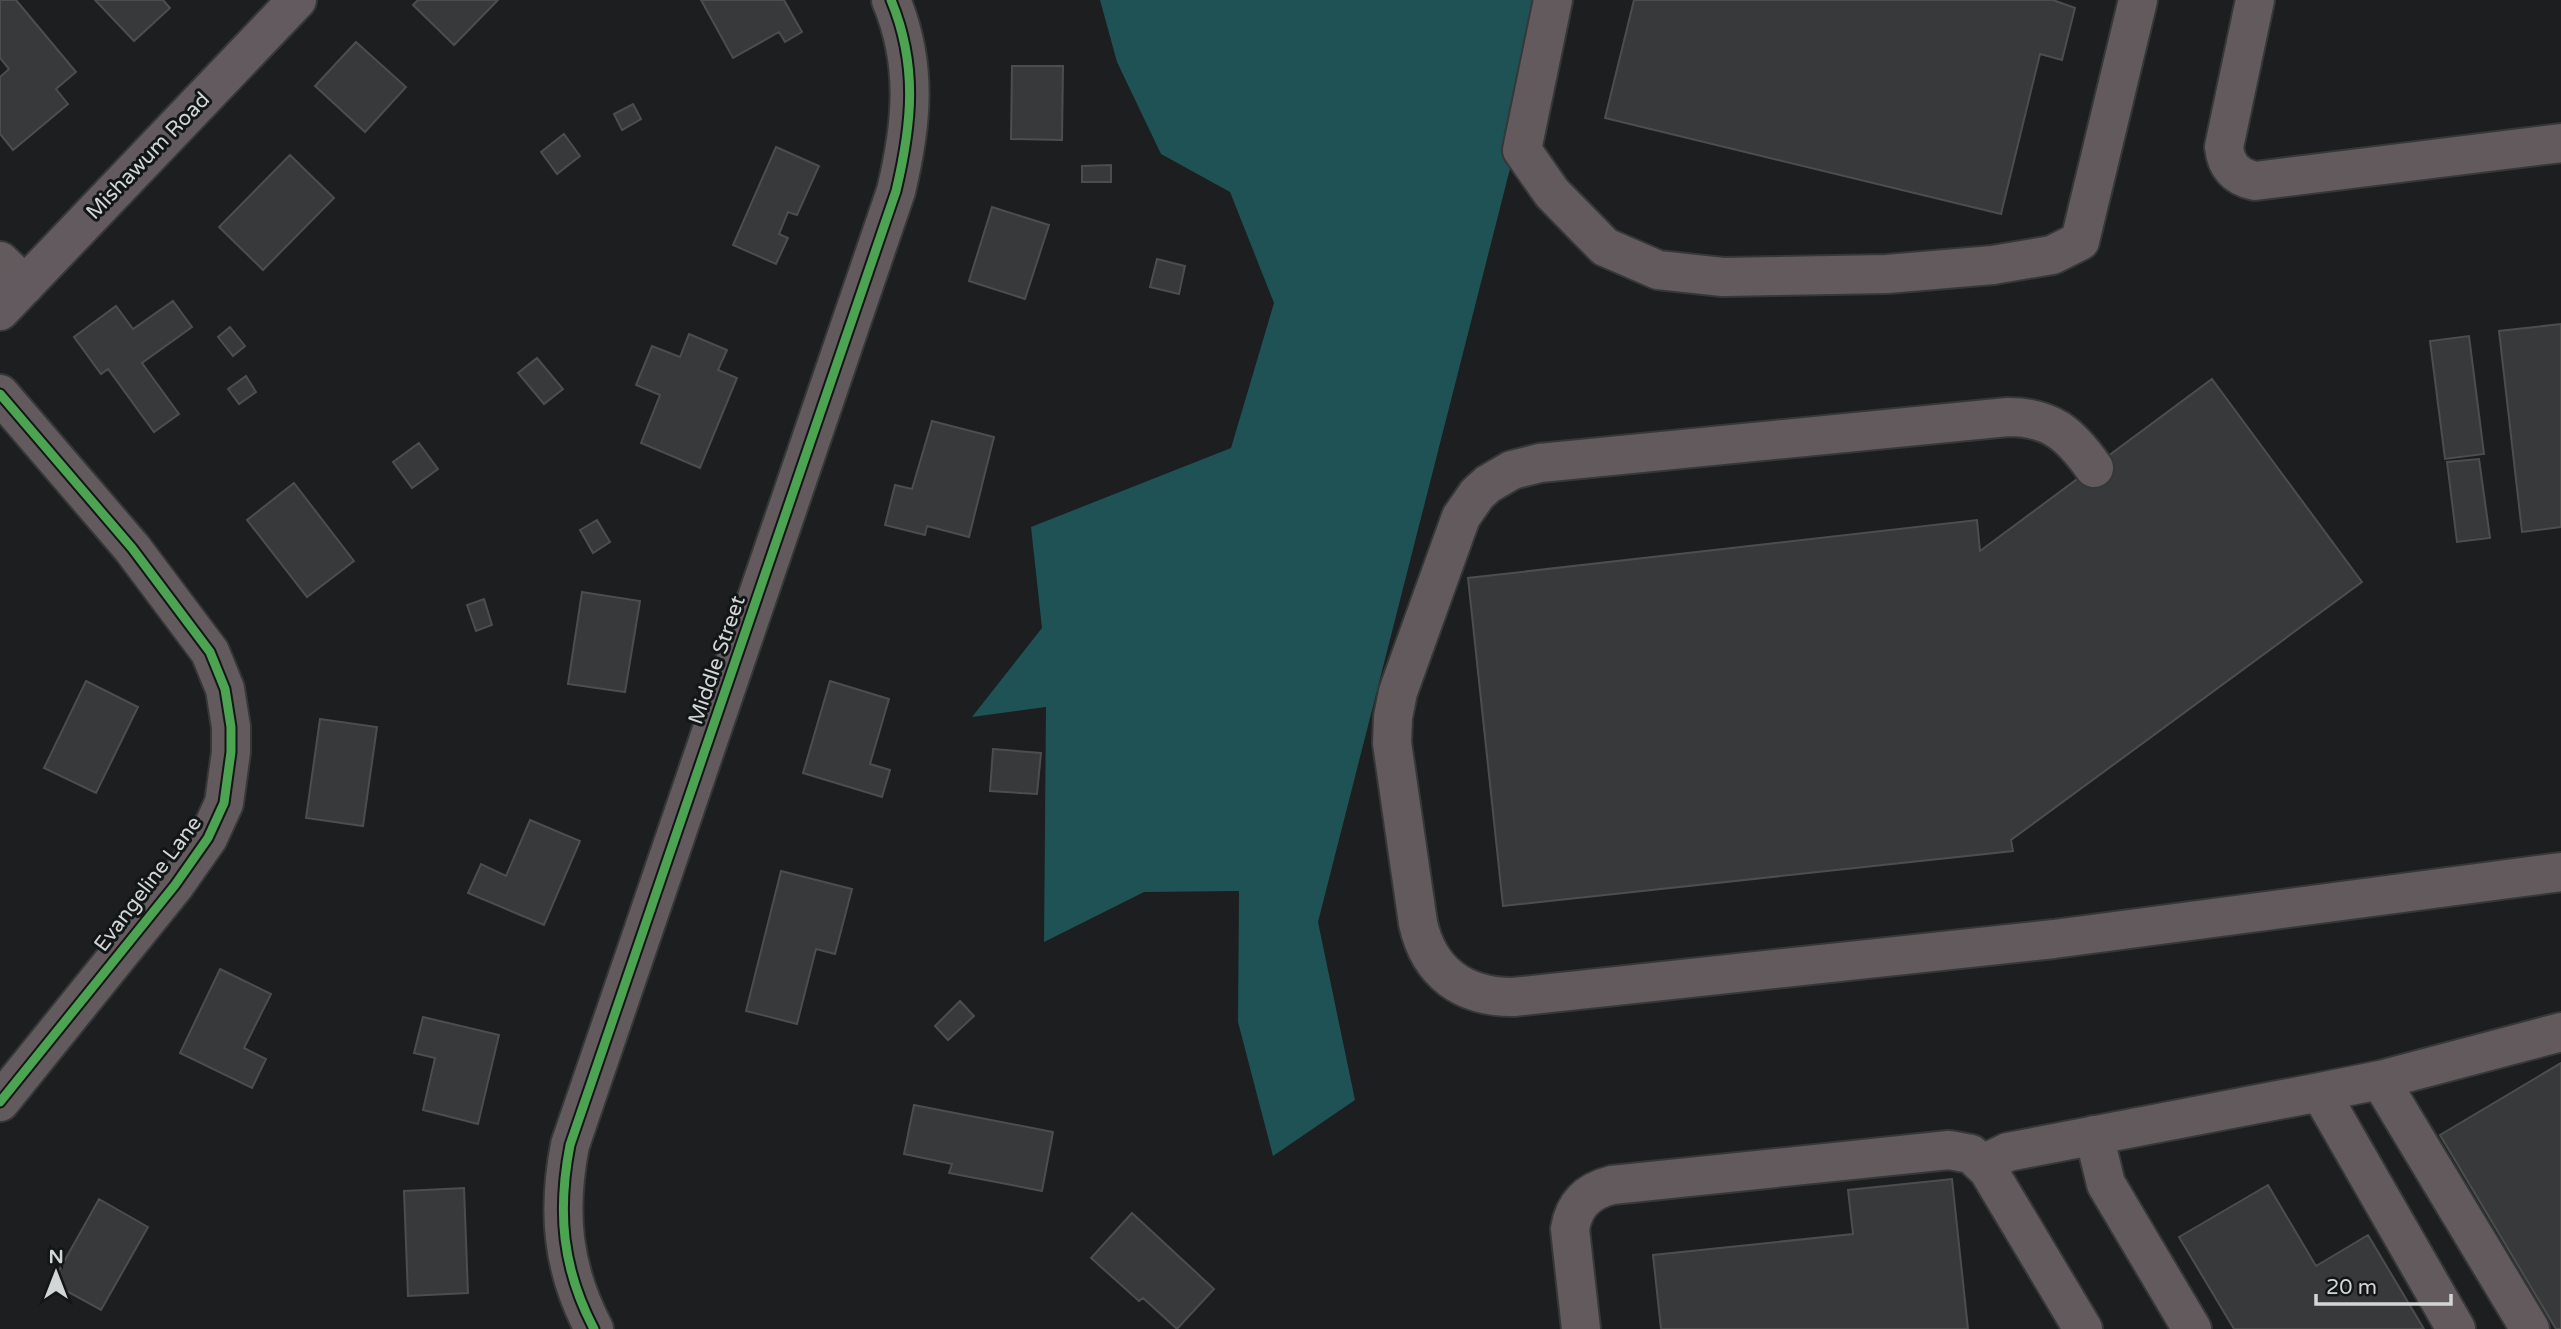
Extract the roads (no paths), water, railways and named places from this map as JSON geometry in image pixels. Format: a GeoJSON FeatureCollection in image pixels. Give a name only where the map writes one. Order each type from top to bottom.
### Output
{"type":"FeatureCollection","features":[{"type":"Feature","properties":{"kind":"main road","name":"Mishawum Road"},"geometry":{"type":"LineString","coordinates":[[8,286],[297,0]]}},
{"type":"Feature","properties":{"kind":"street","name":"Middle Street"},"geometry":{"type":"LineString","coordinates":[[594,1329],[575,1290],[566,1249],[562,1208],[564,1175],[570,1145],[897,191],[907,147],[911,104],[906,48],[891,0]]}},
{"type":"Feature","properties":{"kind":"street"},"geometry":{"type":"LineString","coordinates":[[1553,0],[1522,150],[1552,193],[1605,247],[1658,270],[1723,277],[1887,274],[1993,265],[2052,256],[2080,241],[2138,0]]}},
{"type":"Feature","properties":{"kind":"street"},"geometry":{"type":"LineString","coordinates":[[2255,0],[2224,147],[2229,165],[2243,177],[2255,181],[2561,143]]}},
{"type":"Feature","properties":{"kind":"street","name":"Evangeline Lane"},"geometry":{"type":"LineString","coordinates":[[0,394],[132,548],[210,652],[219,670],[229,706],[231,752],[224,803],[208,838],[175,885],[0,1102]]}},
{"type":"Feature","properties":{"kind":"street"},"geometry":{"type":"LineString","coordinates":[[2094,468],[2076,444],[2056,427],[2024,417],[2008,417],[1540,463],[1512,470],[1488,484],[1468,505],[1455,529],[1402,679],[1393,717],[1392,743],[1418,923],[1420,935],[1432,960],[1462,986],[1486,995],[1514,997],[2054,939],[2561,872]]}},
{"type":"Feature","properties":{"kind":"street"},"geometry":{"type":"LineString","coordinates":[[1983,1164],[2008,1152],[2380,1080],[2561,1032]]}},
{"type":"Feature","properties":{"kind":"street"},"geometry":{"type":"LineString","coordinates":[[2380,1080],[2530,1329]]}},
{"type":"Feature","properties":{"kind":"street"},"geometry":{"type":"LineString","coordinates":[[2320,1092],[2456,1329]]}},
{"type":"Feature","properties":{"kind":"street"},"geometry":{"type":"LineString","coordinates":[[2094,1135],[2106,1184],[2192,1329]]}},
{"type":"Feature","properties":{"kind":"street"},"geometry":{"type":"LineString","coordinates":[[1581,1329],[1570,1228],[1580,1202],[1603,1188],[1949,1150],[1964,1151],[1983,1164],[2083,1329]]}}]}
